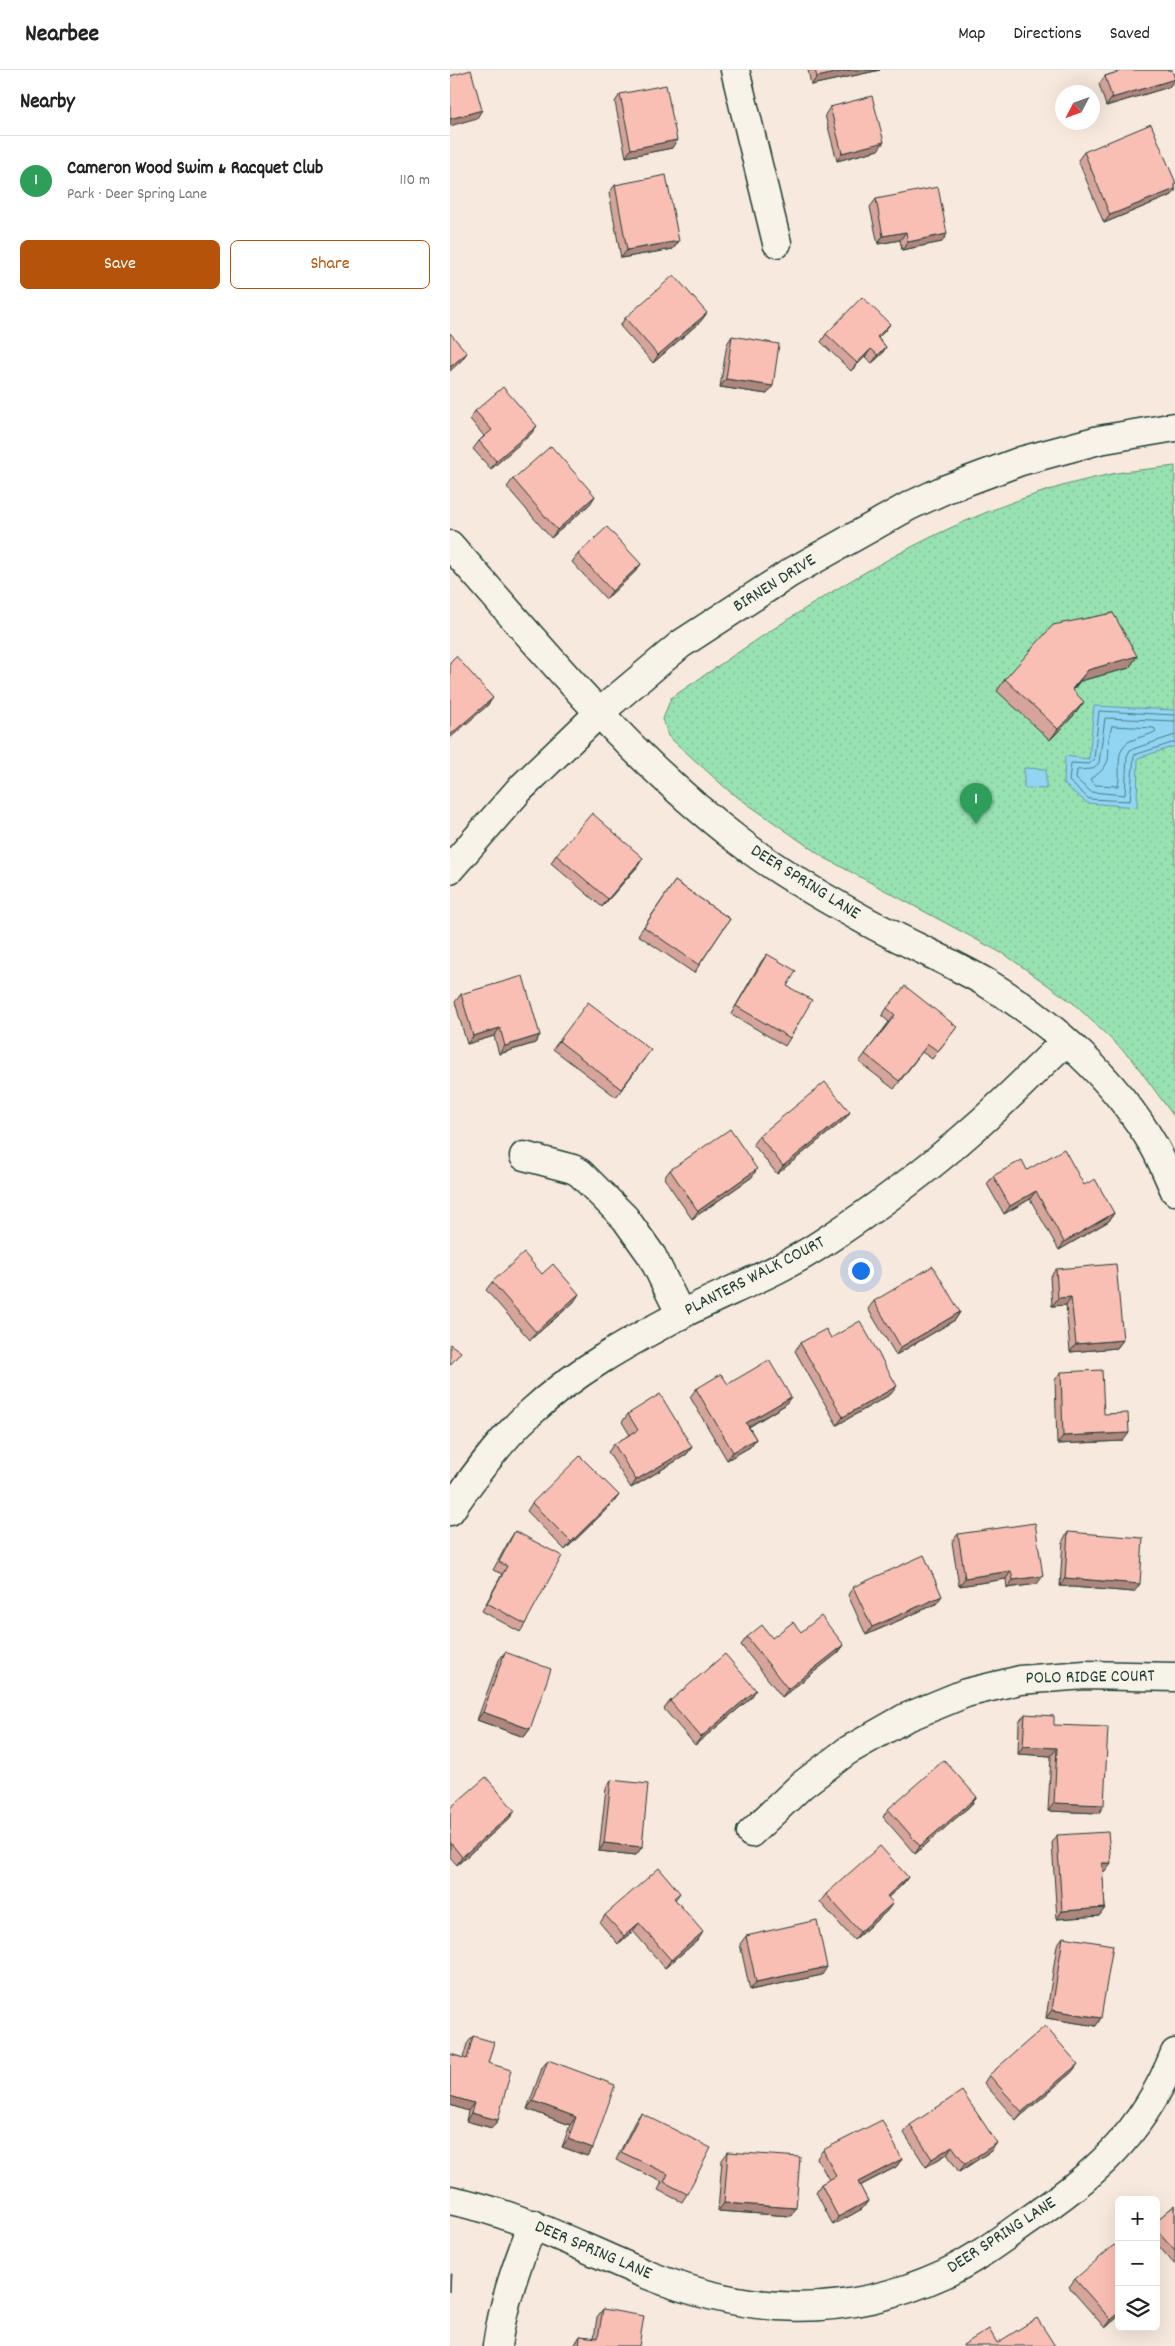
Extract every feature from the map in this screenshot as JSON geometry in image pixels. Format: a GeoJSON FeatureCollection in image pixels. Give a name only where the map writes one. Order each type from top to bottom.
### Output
{"type":"FeatureCollection","features":[{"type":"Feature","properties":{"kind":"street"},"geometry":{"type":"LineString","coordinates":[[735,70],[777,243]]}},
{"type":"Feature","properties":{"kind":"street","name":"BIRNEN DRIVE"},"geometry":{"type":"LineString","coordinates":[[450,869],[519,790],[600,712],[681,644],[790,573],[909,506],[946,489],[1021,461],[1099,440],[1175,427]]}},
{"type":"Feature","properties":{"kind":"street","name":"DEER SPRING LANE"},"geometry":{"type":"LineString","coordinates":[[450,544],[637,753],[677,791],[741,843],[778,869],[857,916],[985,982],[1033,1015],[1065,1042],[1123,1100],[1154,1146],[1175,1191]]}},
{"type":"Feature","properties":{"kind":"street","name":"PLANTERS WALK COURT"},"geometry":{"type":"LineString","coordinates":[[450,1511],[487,1461],[528,1414],[573,1377],[681,1315],[787,1265],[898,1192],[972,1131],[1065,1042]]}},
{"type":"Feature","properties":{"kind":"street"},"geometry":{"type":"LineString","coordinates":[[524,1156],[573,1168],[625,1218],[667,1283],[681,1315]]}},
{"type":"Feature","properties":{"kind":"street","name":"POLO RIDGE COURT"},"geometry":{"type":"LineString","coordinates":[[751,1833],[802,1785],[847,1751],[905,1718],[966,1694],[994,1685],[1038,1678],[1085,1675],[1175,1677]]}},
{"type":"Feature","properties":{"kind":"street","name":"DEER SPRING LANE"},"geometry":{"type":"LineString","coordinates":[[450,2200],[504,2214],[533,2224],[674,2285],[760,2306],[812,2308],[867,2300],[946,2274],[981,2254],[1094,2172],[1128,2136],[1143,2116],[1167,2073],[1175,2053]]}},
{"type":"Feature","properties":{"kind":"street"},"geometry":{"type":"LineString","coordinates":[[497,2346],[500,2322],[514,2271],[533,2224]]}},
{"type":"Feature","properties":{"kind":"green space"},"geometry":{"type":"Polygon","coordinates":[[[1175,466],[1175,1118],[1132,1059],[1073,1003],[1007,956],[823,857],[729,791],[668,736],[663,719],[671,698],[722,663],[825,596],[933,536],[989,511],[1047,491],[1115,473],[1175,466]]]}},
{"type":"Feature","properties":{"kind":"water"},"geometry":{"type":"Polygon","coordinates":[[[1094,706],[1175,710],[1175,746],[1138,758],[1137,807],[1087,803],[1064,784],[1065,756],[1089,759],[1094,706]]]}},
{"type":"Feature","properties":{"kind":"water"},"geometry":{"type":"Polygon","coordinates":[[[1024,768],[1046,769],[1046,789],[1024,788],[1024,768]]]}},
{"type":"Feature","properties":{"kind":"building"},"geometry":{"type":"Polygon","coordinates":[[[471,70],[482,110],[450,119],[450,76],[471,70]]]}},
{"type":"Feature","properties":{"kind":"building"},"geometry":{"type":"Polygon","coordinates":[[[815,70],[849,70],[817,77],[815,70]]]}},
{"type":"Feature","properties":{"kind":"building"},"geometry":{"type":"Polygon","coordinates":[[[1124,70],[1172,70],[1175,79],[1112,98],[1105,76],[1124,70]]]}},
{"type":"Feature","properties":{"kind":"building"},"geometry":{"type":"Polygon","coordinates":[[[666,85],[677,140],[631,149],[620,94],[666,85]]]}},
{"type":"Feature","properties":{"kind":"building"},"geometry":{"type":"Polygon","coordinates":[[[872,96],[884,142],[842,153],[830,107],[872,96]]]}},
{"type":"Feature","properties":{"kind":"building"},"geometry":{"type":"Polygon","coordinates":[[[1151,124],[1175,181],[1175,189],[1110,215],[1084,152],[1151,124]]]}},
{"type":"Feature","properties":{"kind":"building"},"geometry":{"type":"Polygon","coordinates":[[[666,175],[679,241],[627,250],[615,185],[666,175]]]}},
{"type":"Feature","properties":{"kind":"building"},"geometry":{"type":"Polygon","coordinates":[[[938,187],[947,234],[908,242],[906,232],[883,236],[876,199],[938,187]]]}},
{"type":"Feature","properties":{"kind":"building"},"geometry":{"type":"Polygon","coordinates":[[[674,275],[707,313],[658,355],[625,318],[674,275]]]}},
{"type":"Feature","properties":{"kind":"building"},"geometry":{"type":"Polygon","coordinates":[[[862,297],[890,324],[877,337],[886,347],[878,355],[871,349],[857,363],[826,334],[862,297]]]}},
{"type":"Feature","properties":{"kind":"building"},"geometry":{"type":"Polygon","coordinates":[[[450,333],[467,353],[450,367],[450,333]]]}},
{"type":"Feature","properties":{"kind":"building"},"geometry":{"type":"Polygon","coordinates":[[[732,336],[779,344],[773,386],[726,379],[732,336]]]}},
{"type":"Feature","properties":{"kind":"building"},"geometry":{"type":"Polygon","coordinates":[[[503,387],[537,426],[496,461],[479,441],[492,430],[475,411],[503,387]]]}},
{"type":"Feature","properties":{"kind":"building"},"geometry":{"type":"Polygon","coordinates":[[[551,446],[595,496],[557,530],[513,479],[551,446]]]}},
{"type":"Feature","properties":{"kind":"building"},"geometry":{"type":"Polygon","coordinates":[[[607,527],[641,564],[612,591],[578,554],[607,527]]]}},
{"type":"Feature","properties":{"kind":"building"},"geometry":{"type":"Polygon","coordinates":[[[1113,613],[1137,656],[1088,670],[1072,689],[1084,702],[1058,729],[1005,679],[1053,625],[1113,613]]]}},
{"type":"Feature","properties":{"kind":"building"},"geometry":{"type":"Polygon","coordinates":[[[456,656],[493,698],[450,735],[450,662],[456,656]]]}},
{"type":"Feature","properties":{"kind":"building"},"geometry":{"type":"Polygon","coordinates":[[[592,813],[643,858],[608,899],[556,855],[592,813]]]}},
{"type":"Feature","properties":{"kind":"building"},"geometry":{"type":"Polygon","coordinates":[[[675,881],[730,919],[699,965],[644,927],[675,881]]]}},
{"type":"Feature","properties":{"kind":"building"},"geometry":{"type":"Polygon","coordinates":[[[767,954],[796,971],[787,986],[812,1000],[790,1038],[736,1006],[767,954]]]}},
{"type":"Feature","properties":{"kind":"building"},"geometry":{"type":"Polygon","coordinates":[[[523,976],[540,1035],[505,1046],[500,1028],[473,1036],[461,994],[523,976]]]}},
{"type":"Feature","properties":{"kind":"building"},"geometry":{"type":"Polygon","coordinates":[[[905,986],[957,1027],[938,1051],[928,1044],[899,1081],[865,1054],[895,1015],[887,1008],[905,986]]]}},
{"type":"Feature","properties":{"kind":"building"},"geometry":{"type":"Polygon","coordinates":[[[588,1002],[651,1050],[621,1089],[559,1041],[588,1002]]]}},
{"type":"Feature","properties":{"kind":"building"},"geometry":{"type":"Polygon","coordinates":[[[825,1082],[850,1112],[783,1166],[759,1136],[825,1082]]]}},
{"type":"Feature","properties":{"kind":"building"},"geometry":{"type":"Polygon","coordinates":[[[730,1129],[757,1169],[698,1211],[670,1170],[730,1129]]]}},
{"type":"Feature","properties":{"kind":"building"},"geometry":{"type":"Polygon","coordinates":[[[1064,1149],[1084,1185],[1095,1179],[1114,1213],[1064,1242],[1036,1191],[1010,1206],[993,1176],[1022,1160],[1027,1170],[1064,1149]]]}},
{"type":"Feature","properties":{"kind":"building"},"geometry":{"type":"Polygon","coordinates":[[[524,1253],[542,1274],[553,1264],[579,1294],[536,1332],[492,1282],[524,1253]]]}},
{"type":"Feature","properties":{"kind":"building"},"geometry":{"type":"Polygon","coordinates":[[[1116,1264],[1123,1340],[1076,1344],[1071,1297],[1058,1298],[1056,1269],[1116,1264]]]}},
{"type":"Feature","properties":{"kind":"building"},"geometry":{"type":"Polygon","coordinates":[[[933,1266],[960,1312],[901,1347],[874,1301],[933,1266]]]}},
{"type":"Feature","properties":{"kind":"building"},"geometry":{"type":"Polygon","coordinates":[[[860,1321],[897,1386],[843,1417],[800,1343],[826,1329],[831,1338],[860,1321]]]}},
{"type":"Feature","properties":{"kind":"building"},"geometry":{"type":"Polygon","coordinates":[[[450,1344],[461,1352],[450,1365],[450,1344]]]}},
{"type":"Feature","properties":{"kind":"building"},"geometry":{"type":"Polygon","coordinates":[[[769,1360],[791,1397],[746,1423],[756,1439],[733,1452],[696,1389],[721,1374],[728,1384],[769,1360]]]}},
{"type":"Feature","properties":{"kind":"building"},"geometry":{"type":"Polygon","coordinates":[[[1102,1370],[1104,1414],[1128,1413],[1129,1433],[1063,1436],[1061,1372],[1102,1370]]]}},
{"type":"Feature","properties":{"kind":"building"},"geometry":{"type":"Polygon","coordinates":[[[660,1394],[692,1447],[636,1480],[614,1444],[638,1430],[628,1414],[660,1394]]]}},
{"type":"Feature","properties":{"kind":"building"},"geometry":{"type":"Polygon","coordinates":[[[580,1456],[619,1495],[571,1542],[532,1503],[580,1456]]]}},
{"type":"Feature","properties":{"kind":"building"},"geometry":{"type":"Polygon","coordinates":[[[1035,1523],[1043,1576],[1013,1580],[1011,1571],[965,1578],[958,1534],[1035,1523]]]}},
{"type":"Feature","properties":{"kind":"building"},"geometry":{"type":"Polygon","coordinates":[[[515,1531],[562,1556],[525,1624],[487,1603],[507,1566],[499,1562],[515,1531]]]}},
{"type":"Feature","properties":{"kind":"building"},"geometry":{"type":"Polygon","coordinates":[[[1068,1532],[1143,1538],[1140,1584],[1065,1578],[1068,1532]]]}},
{"type":"Feature","properties":{"kind":"building"},"geometry":{"type":"Polygon","coordinates":[[[924,1555],[942,1596],[872,1627],[853,1587],[924,1555]]]}},
{"type":"Feature","properties":{"kind":"building"},"geometry":{"type":"Polygon","coordinates":[[[821,1616],[844,1645],[788,1689],[747,1637],[762,1625],[772,1638],[793,1622],[801,1632],[821,1616]]]}},
{"type":"Feature","properties":{"kind":"building"},"geometry":{"type":"Polygon","coordinates":[[[505,1652],[551,1669],[530,1729],[483,1712],[505,1652]]]}},
{"type":"Feature","properties":{"kind":"building"},"geometry":{"type":"Polygon","coordinates":[[[725,1654],[756,1690],[701,1737],[670,1701],[725,1654]]]}},
{"type":"Feature","properties":{"kind":"building"},"geometry":{"type":"Polygon","coordinates":[[[1025,1714],[1054,1716],[1054,1725],[1108,1727],[1104,1805],[1054,1803],[1057,1748],[1023,1746],[1025,1714]]]}},
{"type":"Feature","properties":{"kind":"building"},"geometry":{"type":"Polygon","coordinates":[[[944,1760],[977,1797],[920,1846],[888,1809],[944,1760]]]}},
{"type":"Feature","properties":{"kind":"building"},"geometry":{"type":"Polygon","coordinates":[[[486,1777],[515,1811],[462,1857],[450,1842],[450,1808],[486,1777]]]}},
{"type":"Feature","properties":{"kind":"building"},"geometry":{"type":"Polygon","coordinates":[[[611,1780],[648,1784],[642,1847],[604,1843],[611,1780]]]}},
{"type":"Feature","properties":{"kind":"building"},"geometry":{"type":"Polygon","coordinates":[[[1108,1832],[1111,1863],[1102,1863],[1105,1908],[1062,1911],[1057,1835],[1108,1832]]]}},
{"type":"Feature","properties":{"kind":"building"},"geometry":{"type":"Polygon","coordinates":[[[880,1846],[908,1877],[887,1896],[893,1903],[860,1932],[826,1894],[880,1846]]]}},
{"type":"Feature","properties":{"kind":"building"},"geometry":{"type":"Polygon","coordinates":[[[659,1868],[680,1893],[674,1898],[703,1932],[671,1960],[639,1923],[624,1936],[605,1915],[659,1868]]]}},
{"type":"Feature","properties":{"kind":"building"},"geometry":{"type":"Polygon","coordinates":[[[817,1920],[827,1967],[756,1982],[746,1936],[817,1920]]]}},
{"type":"Feature","properties":{"kind":"building"},"geometry":{"type":"Polygon","coordinates":[[[1063,1937],[1113,1945],[1101,2018],[1052,2010],[1063,1937]]]}},
{"type":"Feature","properties":{"kind":"building"},"geometry":{"type":"Polygon","coordinates":[[[1045,2026],[1078,2064],[1022,2112],[989,2075],[1045,2026]]]}},
{"type":"Feature","properties":{"kind":"building"},"geometry":{"type":"Polygon","coordinates":[[[473,2036],[494,2042],[488,2063],[511,2070],[498,2120],[471,2113],[474,2103],[450,2096],[450,2054],[467,2059],[473,2036]]]}},
{"type":"Feature","properties":{"kind":"building"},"geometry":{"type":"Polygon","coordinates":[[[548,2060],[615,2085],[593,2148],[568,2139],[576,2117],[533,2101],[548,2060]]]}},
{"type":"Feature","properties":{"kind":"building"},"geometry":{"type":"Polygon","coordinates":[[[962,2091],[997,2143],[965,2164],[952,2146],[932,2159],[910,2125],[962,2091]]]}},
{"type":"Feature","properties":{"kind":"building"},"geometry":{"type":"Polygon","coordinates":[[[641,2113],[711,2148],[687,2194],[664,2182],[668,2174],[621,2152],[641,2113]]]}},
{"type":"Feature","properties":{"kind":"building"},"geometry":{"type":"Polygon","coordinates":[[[882,2120],[902,2159],[858,2182],[868,2201],[838,2217],[821,2184],[836,2176],[823,2150],[882,2120]]]}},
{"type":"Feature","properties":{"kind":"building"},"geometry":{"type":"Polygon","coordinates":[[[728,2152],[800,2157],[796,2208],[724,2203],[728,2152]]]}},
{"type":"Feature","properties":{"kind":"building"},"geometry":{"type":"Polygon","coordinates":[[[1175,2205],[1175,2250],[1160,2233],[1160,2218],[1175,2205]]]}},
{"type":"Feature","properties":{"kind":"building"},"geometry":{"type":"Polygon","coordinates":[[[1114,2245],[1115,2316],[1111,2320],[1075,2279],[1114,2245]]]}},
{"type":"Feature","properties":{"kind":"building"},"geometry":{"type":"Polygon","coordinates":[[[603,2309],[644,2316],[639,2346],[579,2346],[580,2336],[598,2338],[603,2309]]]}},
{"type":"Feature","properties":{"kind":"building"},"geometry":{"type":"Polygon","coordinates":[[[1037,2318],[1055,2346],[963,2346],[989,2329],[997,2343],[1037,2318]]]}},
{"type":"Feature","properties":{"kind":"place","name":"Cameron Wood Swim & Racquet Club"},"geometry":{"type":"Point","coordinates":[976,824]}}]}
